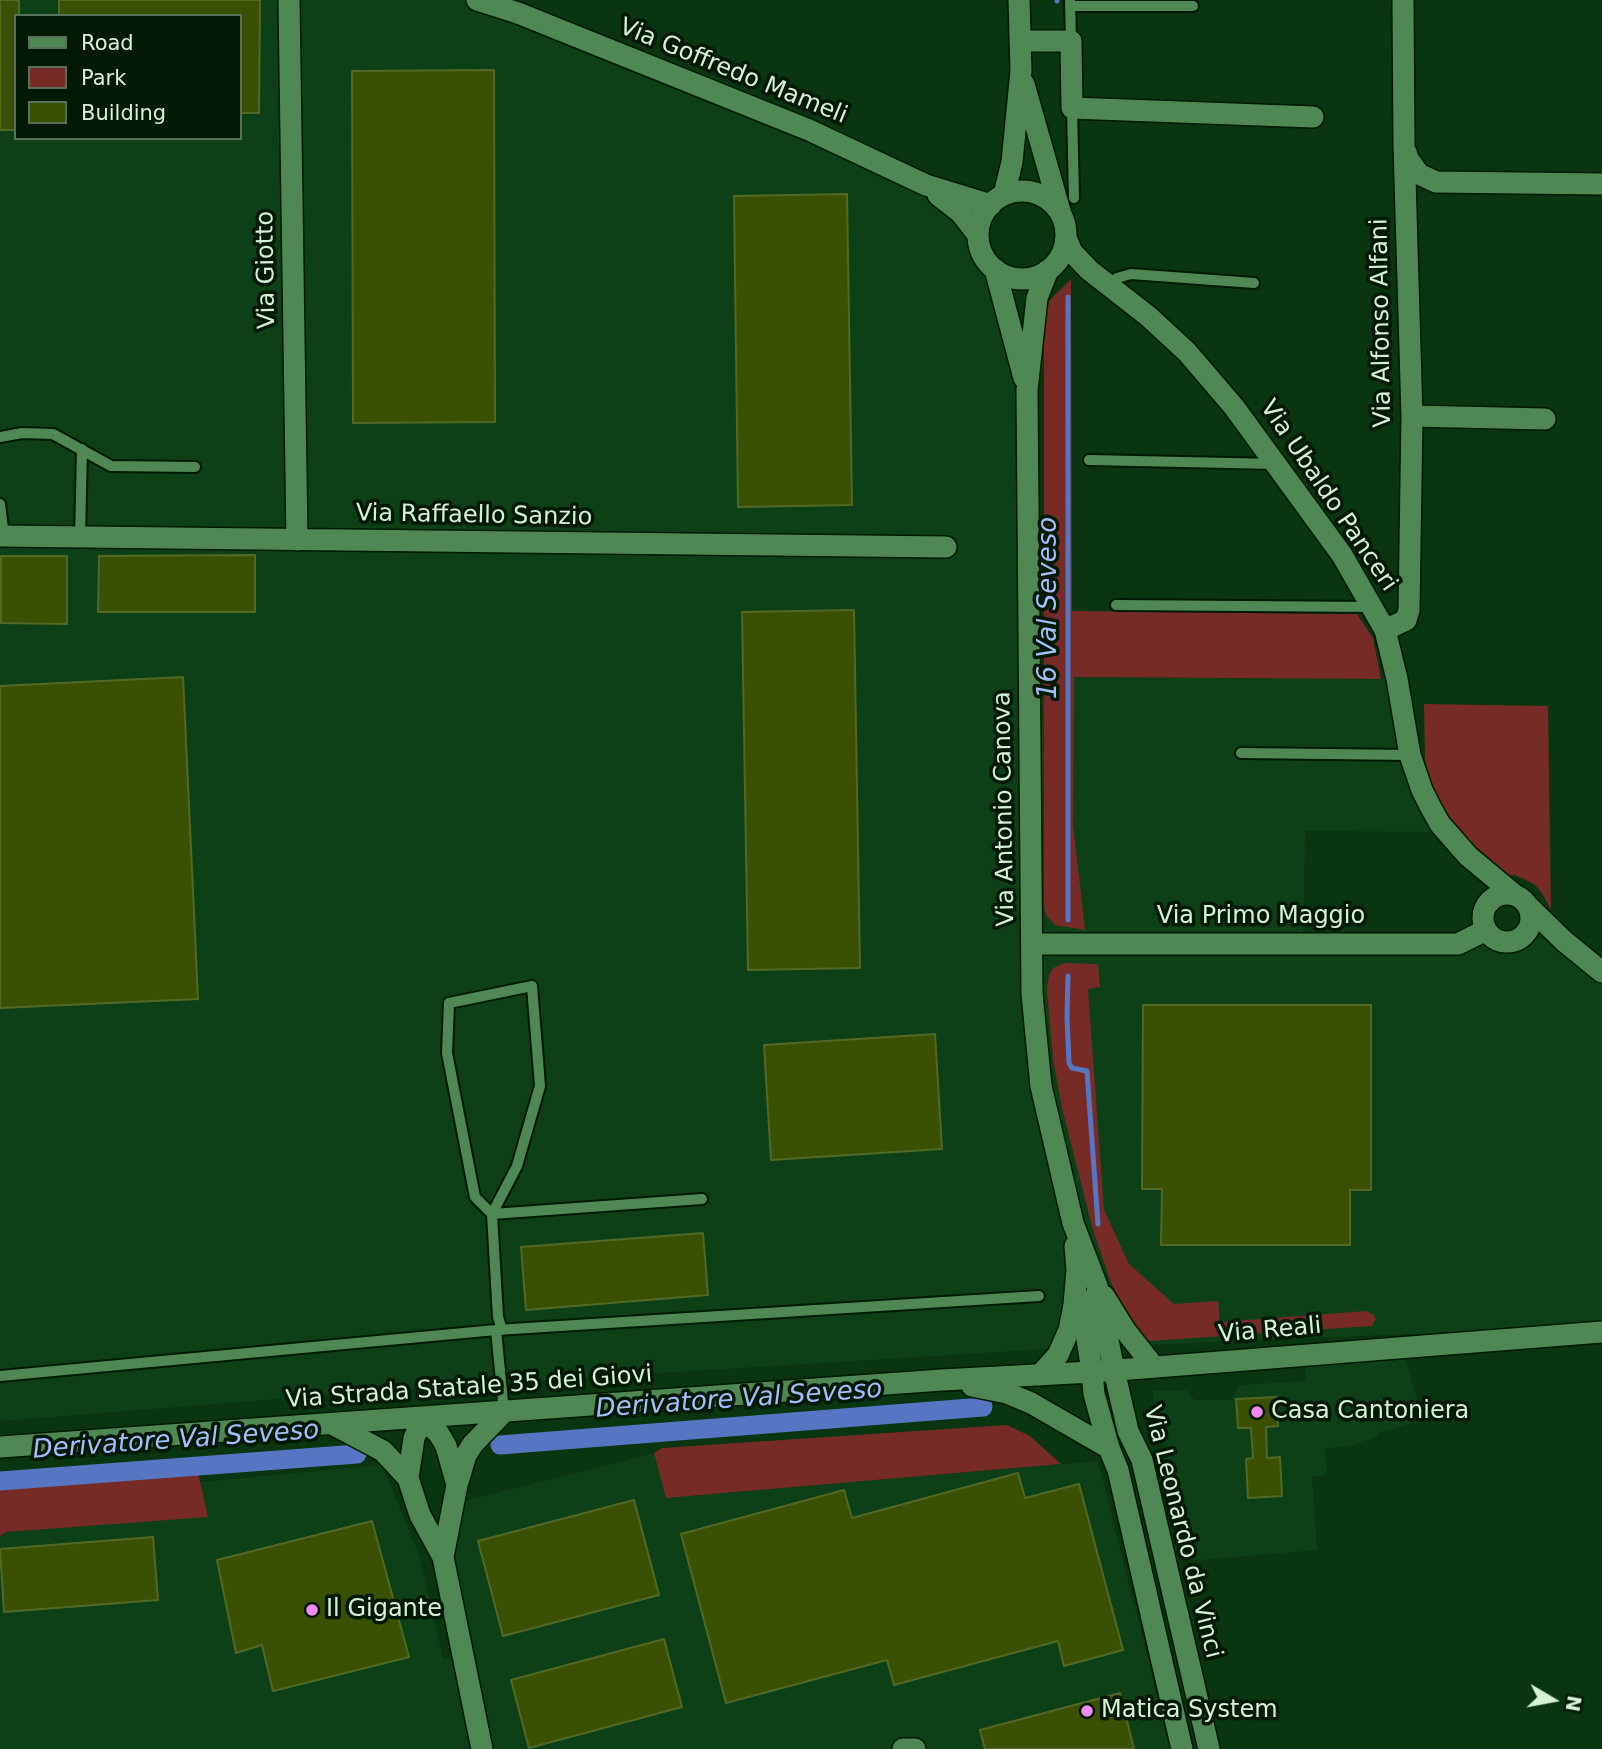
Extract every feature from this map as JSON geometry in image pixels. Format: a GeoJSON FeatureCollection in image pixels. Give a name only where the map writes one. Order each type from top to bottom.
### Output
{"type":"FeatureCollection","features":[{"type":"Feature","properties":{"kind":"street","name":"Via Giotto"},"geometry":{"type":"LineString","coordinates":[[289,0],[297,540]]}},
{"type":"Feature","properties":{"kind":"street","name":"Via Goffredo Mameli"},"geometry":{"type":"LineString","coordinates":[[477,0],[518,13],[784,119],[926,184]]}},
{"type":"Feature","properties":{"kind":"street"},"geometry":{"type":"LineString","coordinates":[[978,235],[984,214],[997,200],[1012,162],[1021,72],[1019,0]]}},
{"type":"Feature","properties":{"kind":"street","name":"Via Alfonso Alfani"},"geometry":{"type":"LineString","coordinates":[[1385,630],[1406,620],[1409,610],[1412,416],[1404,145],[1403,0]]}},
{"type":"Feature","properties":{"kind":"street"},"geometry":{"type":"LineString","coordinates":[[1020,41],[1070,41],[1072,108],[1313,117]]}},
{"type":"Feature","properties":{"kind":"street"},"geometry":{"type":"LineString","coordinates":[[926,184],[961,213],[978,235],[986,260],[995,269],[1007,276],[1021,279],[1036,277],[1057,261],[1066,238],[1067,206],[1021,72]]}},
{"type":"Feature","properties":{"kind":"street"},"geometry":{"type":"LineString","coordinates":[[1404,145],[1413,167],[1419,174],[1436,182],[1602,184]]}},
{"type":"Feature","properties":{"kind":"street"},"geometry":{"type":"LineString","coordinates":[[926,184],[997,200],[1016,192],[1029,192],[1042,196],[1053,204],[1067,206]]}},
{"type":"Feature","properties":{"kind":"street","name":"Via Ubaldo Panceri"},"geometry":{"type":"LineString","coordinates":[[1066,238],[1080,262],[1148,316],[1186,352],[1234,407],[1342,555],[1385,630],[1398,679],[1410,755],[1422,790],[1440,824],[1468,856],[1602,972]]}},
{"type":"Feature","properties":{"kind":"street","name":"Via Antonio Canova"},"geometry":{"type":"LineString","coordinates":[[995,269],[1027,390]]}},
{"type":"Feature","properties":{"kind":"street","name":"Via Antonio Canova"},"geometry":{"type":"LineString","coordinates":[[1048,270],[1037,298],[1027,390],[1032,994],[1041,1086],[1073,1223],[1097,1286],[1114,1370]]}},
{"type":"Feature","properties":{"kind":"street"},"geometry":{"type":"LineString","coordinates":[[1412,416],[1545,419]]}},
{"type":"Feature","properties":{"kind":"street","name":"Via Raffaello Sanzio"},"geometry":{"type":"LineString","coordinates":[[2,536],[947,547]]}},
{"type":"Feature","properties":{"kind":"street"},"geometry":{"type":"LineString","coordinates":[[1519,939],[1529,927],[1530,912],[1522,900],[1502,894],[1489,902],[1483,916],[1486,930],[1491,936],[1504,942],[1519,939],[1534,936],[1564,941]]}},
{"type":"Feature","properties":{"kind":"street","name":"Via Primo Maggio"},"geometry":{"type":"LineString","coordinates":[[1032,944],[1458,944],[1486,930]]}},
{"type":"Feature","properties":{"kind":"street","name":"Via Antonio Canova"},"geometry":{"type":"LineString","coordinates":[[1073,1223],[1092,1372]]}},
{"type":"Feature","properties":{"kind":"street","name":"Via Antonio Canova"},"geometry":{"type":"LineString","coordinates":[[1040,1375],[1051,1365],[1065,1343],[1074,1305],[1077,1270]]}},
{"type":"Feature","properties":{"kind":"street","name":"Via Antonio Canova"},"geometry":{"type":"LineString","coordinates":[[1097,1286],[1125,1330],[1154,1367]]}},
{"type":"Feature","properties":{"kind":"street","name":"Via Reali"},"geometry":{"type":"LineString","coordinates":[[942,1380],[1092,1372],[1602,1332]]}},
{"type":"Feature","properties":{"kind":"street","name":"Via Leonardo da Vinci"},"geometry":{"type":"LineString","coordinates":[[1114,1370],[1128,1430],[1142,1460],[1209,1749]]}},
{"type":"Feature","properties":{"kind":"street","name":"Via Leonardo da Vinci"},"geometry":{"type":"LineString","coordinates":[[1092,1372],[1094,1394],[1118,1470],[1182,1749]]}},
{"type":"Feature","properties":{"kind":"street"},"geometry":{"type":"LineString","coordinates":[[942,1380],[1007,1393],[1031,1403],[1109,1448]]}},
{"type":"Feature","properties":{"kind":"street","name":"Via Strada Statale 35 dei Giovi"},"geometry":{"type":"LineString","coordinates":[[0,1447],[942,1380]]}},
{"type":"Feature","properties":{"kind":"street"},"geometry":{"type":"LineString","coordinates":[[443,1557],[461,1468],[473,1444],[504,1412]]}},
{"type":"Feature","properties":{"kind":"street"},"geometry":{"type":"LineString","coordinates":[[408,1478],[414,1438],[423,1418],[439,1434],[446,1446],[457,1485]]}},
{"type":"Feature","properties":{"kind":"street"},"geometry":{"type":"LineString","coordinates":[[332,1424],[383,1451],[408,1478],[420,1516],[443,1557],[482,1749]]}},
{"type":"Feature","properties":{"kind":"street"},"geometry":{"type":"LineString","coordinates":[[903,1749],[915,1749]]}},
{"type":"Feature","properties":{"kind":"lane"},"geometry":{"type":"LineString","coordinates":[[1070,41],[1070,3],[1193,6]]}},
{"type":"Feature","properties":{"kind":"lane"},"geometry":{"type":"LineString","coordinates":[[1067,206],[1072,108]]}},
{"type":"Feature","properties":{"kind":"lane"},"geometry":{"type":"LineString","coordinates":[[1108,285],[1131,274],[1254,283]]}},
{"type":"Feature","properties":{"kind":"lane"},"geometry":{"type":"LineString","coordinates":[[0,438],[22,433],[53,434],[111,466],[195,467]]}},
{"type":"Feature","properties":{"kind":"lane"},"geometry":{"type":"LineString","coordinates":[[80,538],[82,449]]}},
{"type":"Feature","properties":{"kind":"lane"},"geometry":{"type":"LineString","coordinates":[[1088,460],[1276,464]]}},
{"type":"Feature","properties":{"kind":"lane"},"geometry":{"type":"LineString","coordinates":[[0,504],[2,536]]}},
{"type":"Feature","properties":{"kind":"lane"},"geometry":{"type":"LineString","coordinates":[[1116,605],[1373,607]]}},
{"type":"Feature","properties":{"kind":"lane"},"geometry":{"type":"LineString","coordinates":[[1241,753],[1410,755]]}},
{"type":"Feature","properties":{"kind":"lane"},"geometry":{"type":"LineString","coordinates":[[504,1412],[492,1214],[517,1166],[540,1086],[532,986],[449,1003],[447,1053],[475,1197],[492,1214],[702,1199]]}},
{"type":"Feature","properties":{"kind":"lane"},"geometry":{"type":"LineString","coordinates":[[0,1376],[499,1330],[1039,1296]]}},
{"type":"Feature","properties":{"kind":"shaded area"},"geometry":{"type":"Polygon","coordinates":[[[0,0],[512,0],[728,83],[844,132],[936,178],[969,237],[973,258],[984,273],[1018,391],[1023,677],[1402,679],[1415,755],[1453,832],[1305,831],[1303,946],[1485,932],[1494,941],[1507,944],[1536,938],[1562,943],[1602,976],[1602,1326],[1047,1349],[417,1388],[0,1421],[0,0]]]}},
{"type":"Feature","properties":{"kind":"shaded area"},"geometry":{"type":"Polygon","coordinates":[[[1403,1350],[1423,1420],[1378,1433],[1376,1437],[1345,1447],[1325,1448],[1327,1475],[1312,1477],[1317,1550],[1187,1561],[1165,1447],[1159,1437],[1153,1391],[1186,1390],[1195,1400],[1231,1400],[1239,1385],[1306,1381],[1304,1359],[1403,1350]]]}},
{"type":"Feature","properties":{"kind":"shaded area"},"geometry":{"type":"Polygon","coordinates":[[[654,1453],[666,1498],[1098,1461],[1170,1749],[491,1749],[450,1559],[461,1502],[654,1453]]]}},
{"type":"Feature","properties":{"kind":"shaded area"},"geometry":{"type":"Polygon","coordinates":[[[380,1465],[420,1558],[443,1659],[451,1657],[470,1749],[0,1749],[0,1536],[6,1532],[208,1516],[200,1482],[380,1465]]]}},
{"type":"Feature","properties":{"kind":"green space"},"geometry":{"type":"Polygon","coordinates":[[[1071,279],[1072,611],[1357,614],[1373,638],[1381,679],[1074,677],[1073,824],[1085,930],[1055,925],[1046,915],[1044,906],[1044,322],[1049,301],[1071,279]]]}},
{"type":"Feature","properties":{"kind":"green space"},"geometry":{"type":"Polygon","coordinates":[[[1424,704],[1548,706],[1551,910],[1534,884],[1515,875],[1505,876],[1475,850],[1447,817],[1429,778],[1425,759],[1424,704]]]}},
{"type":"Feature","properties":{"kind":"green space"},"geometry":{"type":"Polygon","coordinates":[[[1064,963],[1098,964],[1100,987],[1088,989],[1104,1210],[1129,1264],[1174,1304],[1218,1301],[1220,1322],[1366,1311],[1376,1319],[1372,1326],[1150,1341],[1144,1339],[1128,1318],[1110,1280],[1093,1230],[1062,1108],[1053,1059],[1047,989],[1053,968],[1064,963]]]}},
{"type":"Feature","properties":{"kind":"green space"},"geometry":{"type":"Polygon","coordinates":[[[1007,1425],[1030,1436],[1061,1464],[666,1498],[654,1453],[662,1448],[1007,1425]]]}},
{"type":"Feature","properties":{"kind":"green space"},"geometry":{"type":"Polygon","coordinates":[[[198,1472],[208,1517],[6,1532],[0,1536],[0,1486],[198,1472]]]}},
{"type":"Feature","properties":{"kind":"building"},"geometry":{"type":"Polygon","coordinates":[[[0,0],[19,0],[19,14],[14,14],[14,130],[0,130],[0,0]]]}},
{"type":"Feature","properties":{"kind":"building"},"geometry":{"type":"Polygon","coordinates":[[[59,0],[260,0],[259,113],[242,113],[242,14],[59,14],[59,0]]]}},
{"type":"Feature","properties":{"kind":"building"},"geometry":{"type":"Polygon","coordinates":[[[494,70],[495,422],[353,423],[352,71],[494,70]]]}},
{"type":"Feature","properties":{"kind":"building"},"geometry":{"type":"Polygon","coordinates":[[[847,194],[852,505],[738,507],[734,196],[847,194]]]}},
{"type":"Feature","properties":{"kind":"building"},"geometry":{"type":"Polygon","coordinates":[[[255,555],[255,612],[98,612],[99,556],[255,555]]]}},
{"type":"Feature","properties":{"kind":"building"},"geometry":{"type":"Polygon","coordinates":[[[1,556],[67,556],[67,624],[1,623],[1,556]]]}},
{"type":"Feature","properties":{"kind":"building"},"geometry":{"type":"Polygon","coordinates":[[[854,610],[860,968],[748,970],[742,612],[854,610]]]}},
{"type":"Feature","properties":{"kind":"building"},"geometry":{"type":"Polygon","coordinates":[[[183,677],[198,999],[0,1008],[0,686],[183,677]]]}},
{"type":"Feature","properties":{"kind":"building"},"geometry":{"type":"Polygon","coordinates":[[[1143,1005],[1371,1005],[1371,1190],[1350,1190],[1350,1245],[1161,1245],[1162,1189],[1142,1189],[1143,1005]]]}},
{"type":"Feature","properties":{"kind":"building"},"geometry":{"type":"Polygon","coordinates":[[[935,1034],[942,1149],[771,1160],[764,1045],[935,1034]]]}},
{"type":"Feature","properties":{"kind":"building"},"geometry":{"type":"Polygon","coordinates":[[[703,1233],[708,1295],[526,1310],[521,1247],[703,1233]]]}},
{"type":"Feature","properties":{"kind":"building"},"geometry":{"type":"Polygon","coordinates":[[[1277,1397],[1278,1426],[1266,1427],[1267,1458],[1280,1457],[1282,1496],[1248,1498],[1246,1459],[1253,1458],[1251,1428],[1238,1428],[1236,1399],[1277,1397]]]}},
{"type":"Feature","properties":{"kind":"building"},"geometry":{"type":"Polygon","coordinates":[[[1018,1473],[1025,1498],[1079,1484],[1123,1650],[1064,1666],[1058,1641],[894,1685],[887,1660],[726,1703],[681,1534],[844,1490],[852,1518],[1018,1473]]]}},
{"type":"Feature","properties":{"kind":"building"},"geometry":{"type":"Polygon","coordinates":[[[634,1500],[659,1595],[503,1636],[478,1541],[634,1500]]]}},
{"type":"Feature","properties":{"kind":"building","name":"Il Gigante"},"geometry":{"type":"Polygon","coordinates":[[[372,1521],[409,1657],[273,1691],[262,1645],[236,1653],[217,1560],[372,1521]]]}},
{"type":"Feature","properties":{"kind":"building"},"geometry":{"type":"Polygon","coordinates":[[[153,1537],[158,1600],[4,1612],[0,1549],[153,1537]]]}},
{"type":"Feature","properties":{"kind":"building"},"geometry":{"type":"Polygon","coordinates":[[[664,1639],[682,1707],[529,1748],[511,1680],[664,1639]]]}},
{"type":"Feature","properties":{"kind":"building","name":"Matica System"},"geometry":{"type":"Polygon","coordinates":[[[1120,1693],[1134,1749],[985,1749],[980,1730],[1120,1693]]]}},
{"type":"Feature","properties":{"kind":"waterway","name":"16 Val Seveso"},"geometry":{"type":"LineString","coordinates":[[1068,297],[1068,920]]}},
{"type":"Feature","properties":{"kind":"waterway","name":"16 Val Seveso"},"geometry":{"type":"LineString","coordinates":[[1068,976],[1069,1063],[1072,1068],[1087,1071],[1098,1224]]}},
{"type":"Feature","properties":{"kind":"waterway","name":"Derivatore Val Seveso"},"geometry":{"type":"LineString","coordinates":[[500,1445],[983,1407]]}},
{"type":"Feature","properties":{"kind":"waterway","name":"Derivatore Val Seveso"},"geometry":{"type":"LineString","coordinates":[[0,1481],[357,1454]]}},
{"type":"Feature","properties":{"kind":"place","name":"Casa Cantoniera"},"geometry":{"type":"Point","coordinates":[1257,1412]}},
{"type":"Feature","properties":{"kind":"place","name":"Il Gigante"},"geometry":{"type":"Point","coordinates":[312,1610]}},
{"type":"Feature","properties":{"kind":"place","name":"Matica System"},"geometry":{"type":"Point","coordinates":[1087,1711]}}]}
